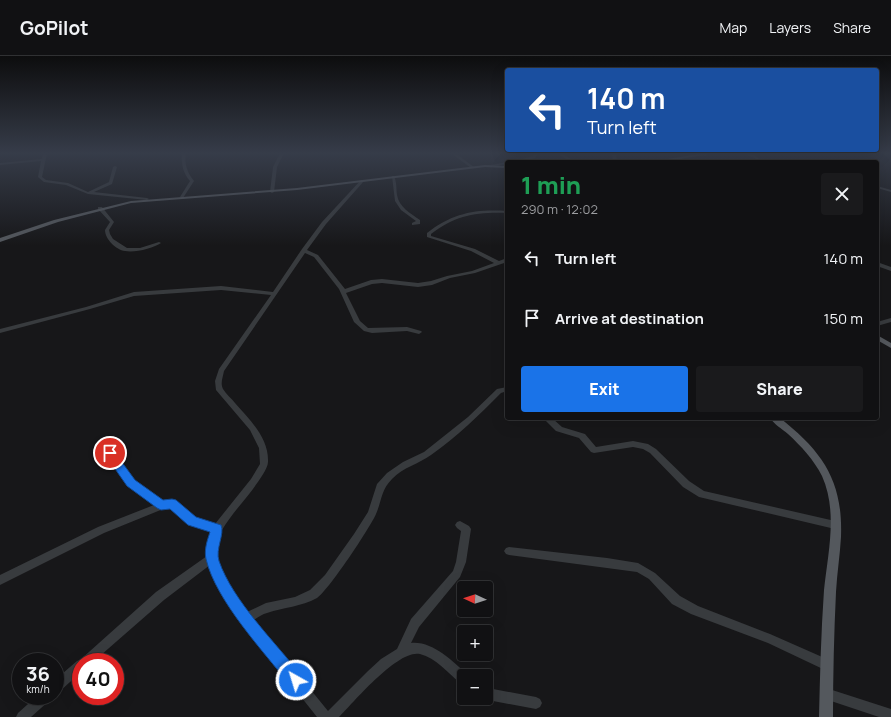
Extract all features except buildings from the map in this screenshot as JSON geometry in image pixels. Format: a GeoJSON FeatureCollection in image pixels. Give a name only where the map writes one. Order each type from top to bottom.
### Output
{"type":"FeatureCollection","features":[{"type":"Feature","properties":{"kind":"main road"},"geometry":{"type":"LineString","coordinates":[[0,240],[100,208],[147,199],[272,192],[345,184]]}},
{"type":"Feature","properties":{"kind":"main road"},"geometry":{"type":"LineString","coordinates":[[879,338],[891,346]]}},
{"type":"Feature","properties":{"kind":"main road"},"geometry":{"type":"LineString","coordinates":[[776,420],[810,450],[830,484],[834,501],[834,525],[825,664],[826,717]]}},
{"type":"Feature","properties":{"kind":"street"},"geometry":{"type":"LineString","coordinates":[[66,184],[88,193],[147,199]]}},
{"type":"Feature","properties":{"kind":"street"},"geometry":{"type":"LineString","coordinates":[[88,193],[109,184]]}},
{"type":"Feature","properties":{"kind":"street"},"geometry":{"type":"LineString","coordinates":[[182,197],[190,184]]}},
{"type":"Feature","properties":{"kind":"street"},"geometry":{"type":"LineString","coordinates":[[272,192],[273,184]]}},
{"type":"Feature","properties":{"kind":"street"},"geometry":{"type":"LineString","coordinates":[[325,717],[236,606],[220,579],[212,558],[212,546],[217,529],[254,481],[264,464],[263,448],[253,428],[220,390],[218,381],[222,371],[304,250],[324,223],[360,184]]}},
{"type":"Feature","properties":{"kind":"street"},"geometry":{"type":"LineString","coordinates":[[395,184],[396,204],[419,222],[414,224]]}},
{"type":"Feature","properties":{"kind":"street"},"geometry":{"type":"LineString","coordinates":[[879,188],[891,191]]}},
{"type":"Feature","properties":{"kind":"street"},"geometry":{"type":"LineString","coordinates":[[100,208],[112,222],[107,231],[108,234],[113,241],[126,250],[137,250],[159,243]]}},
{"type":"Feature","properties":{"kind":"street"},"geometry":{"type":"LineString","coordinates":[[498,263],[472,250],[429,237],[429,234],[454,217],[477,212],[505,212]]}},
{"type":"Feature","properties":{"kind":"street"},"geometry":{"type":"LineString","coordinates":[[304,250],[316,256],[343,292],[357,322],[366,330],[407,329],[419,332]]}},
{"type":"Feature","properties":{"kind":"street"},"geometry":{"type":"LineString","coordinates":[[343,292],[372,282],[382,281],[418,285],[432,283],[448,277],[473,272],[505,261]]}},
{"type":"Feature","properties":{"kind":"street"},"geometry":{"type":"LineString","coordinates":[[879,265],[891,269]]}},
{"type":"Feature","properties":{"kind":"street"},"geometry":{"type":"LineString","coordinates":[[0,331],[88,308],[134,294],[221,288],[274,294]]}},
{"type":"Feature","properties":{"kind":"street"},"geometry":{"type":"LineString","coordinates":[[879,323],[891,320]]}},
{"type":"Feature","properties":{"kind":"street"},"geometry":{"type":"LineString","coordinates":[[246,618],[266,608],[294,602],[314,594],[328,578],[358,537],[372,513],[380,487],[390,475],[406,464],[427,454],[471,419],[499,390],[505,389]]}},
{"type":"Feature","properties":{"kind":"street"},"geometry":{"type":"LineString","coordinates":[[549,420],[559,429],[582,436],[594,450],[633,444],[645,446],[653,451],[686,484],[702,494],[834,525]]}},
{"type":"Feature","properties":{"kind":"street"},"geometry":{"type":"LineString","coordinates":[[110,453],[131,483],[161,505]]}},
{"type":"Feature","properties":{"kind":"street"},"geometry":{"type":"LineString","coordinates":[[0,580],[66,546],[161,505],[172,504],[192,521],[217,529]]}},
{"type":"Feature","properties":{"kind":"street"},"geometry":{"type":"LineString","coordinates":[[331,717],[378,669],[402,650],[415,623],[457,574],[461,562],[466,529],[460,525]]}},
{"type":"Feature","properties":{"kind":"street"},"geometry":{"type":"LineString","coordinates":[[509,551],[638,568],[652,576],[676,600],[695,610],[770,639],[825,664]]}},
{"type":"Feature","properties":{"kind":"street"},"geometry":{"type":"LineString","coordinates":[[95,653],[160,596],[212,558]]}},
{"type":"Feature","properties":{"kind":"street"},"geometry":{"type":"LineString","coordinates":[[402,650],[417,647],[432,653],[457,673]]}},
{"type":"Feature","properties":{"kind":"street"},"geometry":{"type":"LineString","coordinates":[[64,680],[72,673]]}},
{"type":"Feature","properties":{"kind":"street"},"geometry":{"type":"LineString","coordinates":[[826,694],[891,715]]}},
{"type":"Feature","properties":{"kind":"street"},"geometry":{"type":"LineString","coordinates":[[493,695],[536,703]]}},
{"type":"Feature","properties":{"kind":"street"},"geometry":{"type":"LineString","coordinates":[[22,717],[36,705]]}},
{"type":"Feature","properties":{"kind":"route"},"geometry":{"type":"LineString","coordinates":[[110,453],[131,483],[161,505],[168,503],[172,504],[192,521],[217,529],[212,546],[212,558],[220,579],[236,606],[296,680]]}}]}
